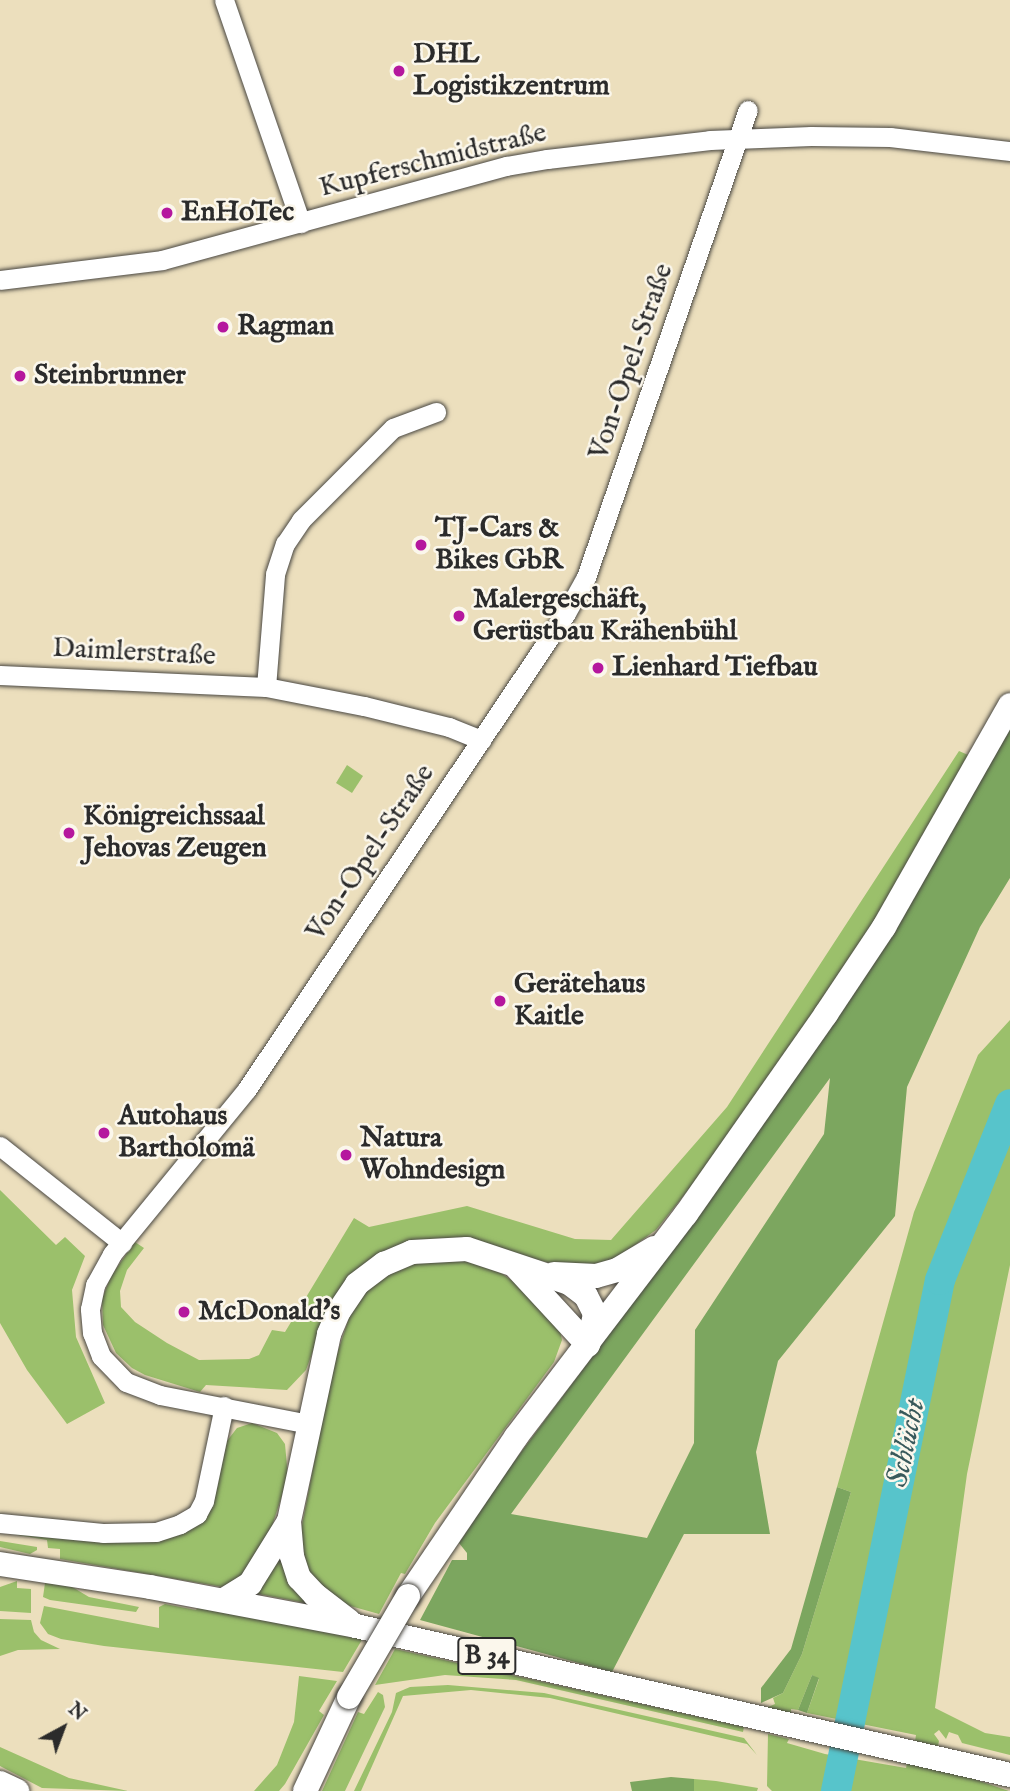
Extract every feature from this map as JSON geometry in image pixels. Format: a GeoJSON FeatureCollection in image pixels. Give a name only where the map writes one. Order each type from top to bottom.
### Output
{"type":"FeatureCollection","features":[{"type":"Feature","properties":{"kind":"main road"},"geometry":{"type":"LineString","coordinates":[[305,1791],[349,1697],[408,1596],[516,1437],[664,1242],[884,927],[1010,705]]}},
{"type":"Feature","properties":{"kind":"main road"},"geometry":{"type":"LineString","coordinates":[[356,1626],[314,1595],[299,1578],[292,1556],[289,1521],[329,1334],[339,1311],[357,1284],[384,1264],[412,1252],[445,1248],[489,1255],[516,1267],[550,1274],[596,1276],[617,1270],[664,1242]]}},
{"type":"Feature","properties":{"kind":"main road"},"geometry":{"type":"LineString","coordinates":[[516,1267],[588,1345]]}},
{"type":"Feature","properties":{"kind":"main road"},"geometry":{"type":"LineString","coordinates":[[550,1274],[569,1283],[586,1296],[595,1314],[588,1345]]}},
{"type":"Feature","properties":{"kind":"main road"},"geometry":{"type":"LineString","coordinates":[[224,1600],[250,1584],[289,1521]]}},
{"type":"Feature","properties":{"kind":"main road","name":"B 34"},"geometry":{"type":"LineString","coordinates":[[10,1567],[57,1571],[356,1626],[761,1721],[1010,1775]]}},
{"type":"Feature","properties":{"kind":"main road"},"geometry":{"type":"LineString","coordinates":[[0,1783],[16,1791]]}},
{"type":"Feature","properties":{"kind":"street"},"geometry":{"type":"LineString","coordinates":[[224,0],[301,223]]}},
{"type":"Feature","properties":{"kind":"street","name":"Von-Opel-Straße"},"geometry":{"type":"LineString","coordinates":[[309,1423],[137,1388],[117,1375],[101,1356],[92,1334],[91,1297],[100,1273],[122,1243],[247,1089],[566,613],[586,577],[748,110]]}},
{"type":"Feature","properties":{"kind":"street","name":"Kupferschmidstraße"},"geometry":{"type":"LineString","coordinates":[[0,280],[162,260],[506,166],[710,140],[811,136],[890,137],[1010,151]]}},
{"type":"Feature","properties":{"kind":"street"},"geometry":{"type":"LineString","coordinates":[[266,687],[275,574],[285,544],[301,520],[393,428],[436,412]]}},
{"type":"Feature","properties":{"kind":"street","name":"Daimlerstraße"},"geometry":{"type":"LineString","coordinates":[[0,676],[266,687],[364,706],[449,727],[481,740]]}},
{"type":"Feature","properties":{"kind":"street"},"geometry":{"type":"LineString","coordinates":[[0,1146],[122,1243]]}},
{"type":"Feature","properties":{"kind":"street"},"geometry":{"type":"LineString","coordinates":[[0,1523],[103,1533],[156,1532],[180,1524],[197,1514],[204,1501],[224,1406]]}},
{"type":"Feature","properties":{"kind":"green space"},"geometry":{"type":"Polygon","coordinates":[[[1010,729],[1010,878],[980,927],[907,1087],[895,1216],[778,1361],[756,1452],[770,1534],[684,1534],[612,1672],[420,1620],[452,1560],[467,1560],[467,1553],[459,1543],[507,1471],[694,1220],[893,932],[1010,729]],[[830,1078],[511,1514],[647,1538],[694,1443],[695,1330],[824,1134],[830,1078]]]}},
{"type":"Feature","properties":{"kind":"green space"},"geometry":{"type":"Polygon","coordinates":[[[959,751],[975,758],[877,923],[713,1159],[656,1230],[618,1257],[597,1266],[568,1267],[533,1259],[489,1244],[450,1238],[413,1241],[329,1307],[306,1370],[287,1390],[206,1385],[200,1392],[145,1375],[132,1368],[116,1353],[103,1325],[102,1299],[111,1276],[135,1242],[144,1248],[127,1270],[120,1291],[121,1307],[135,1322],[199,1360],[249,1359],[259,1355],[272,1330],[285,1332],[354,1218],[369,1227],[467,1206],[575,1239],[611,1240],[727,1107],[959,751]]]}},
{"type":"Feature","properties":{"kind":"green space"},"geometry":{"type":"Polygon","coordinates":[[[347,765],[363,776],[352,793],[336,783],[347,765]]]}},
{"type":"Feature","properties":{"kind":"green space"},"geometry":{"type":"Polygon","coordinates":[[[1010,1020],[1010,1265],[967,1474],[935,1708],[985,1733],[1010,1737],[1010,1755],[962,1743],[958,1735],[949,1732],[946,1739],[939,1730],[934,1734],[939,1741],[938,1746],[915,1741],[916,1735],[807,1713],[819,1679],[812,1675],[798,1710],[791,1709],[791,1715],[766,1708],[775,1704],[773,1698],[783,1693],[802,1654],[851,1492],[837,1487],[914,1212],[978,1055],[1010,1020]]]}},
{"type":"Feature","properties":{"kind":"green space"},"geometry":{"type":"Polygon","coordinates":[[[0,1190],[56,1245],[65,1237],[85,1256],[72,1290],[76,1337],[105,1403],[67,1424],[27,1370],[0,1323],[0,1190]]]}},
{"type":"Feature","properties":{"kind":"green space"},"geometry":{"type":"Polygon","coordinates":[[[446,1258],[477,1263],[501,1273],[524,1289],[558,1322],[562,1340],[554,1362],[435,1523],[405,1574],[401,1573],[379,1614],[336,1602],[310,1578],[300,1536],[332,1369],[349,1318],[366,1292],[385,1276],[413,1263],[446,1258]]]}},
{"type":"Feature","properties":{"kind":"green space"},"geometry":{"type":"Polygon","coordinates":[[[252,1423],[277,1433],[285,1444],[288,1477],[260,1563],[223,1587],[60,1559],[60,1549],[48,1548],[47,1540],[0,1532],[158,1539],[183,1533],[203,1520],[213,1505],[227,1441],[237,1428],[252,1423]]]}},
{"type":"Feature","properties":{"kind":"green space"},"geometry":{"type":"Polygon","coordinates":[[[837,1487],[851,1492],[802,1654],[783,1693],[761,1703],[761,1688],[791,1649],[837,1487]]]}},
{"type":"Feature","properties":{"kind":"green space"},"geometry":{"type":"Polygon","coordinates":[[[0,1541],[37,1547],[37,1550],[30,1554],[0,1547],[0,1541]]]}},
{"type":"Feature","properties":{"kind":"green space"},"geometry":{"type":"Polygon","coordinates":[[[284,1543],[316,1605],[254,1593],[284,1543]]]}},
{"type":"Feature","properties":{"kind":"green space"},"geometry":{"type":"Polygon","coordinates":[[[17,1581],[17,1588],[31,1589],[31,1613],[0,1611],[0,1587],[17,1581]]]}},
{"type":"Feature","properties":{"kind":"green space"},"geometry":{"type":"Polygon","coordinates":[[[45,1583],[69,1585],[89,1597],[139,1607],[136,1612],[50,1600],[43,1597],[45,1583]]]}},
{"type":"Feature","properties":{"kind":"green space"},"geometry":{"type":"Polygon","coordinates":[[[165,1604],[196,1610],[200,1605],[363,1638],[343,1672],[104,1646],[61,1639],[48,1634],[40,1623],[44,1606],[159,1628],[159,1607],[165,1604]]]}},
{"type":"Feature","properties":{"kind":"green space"},"geometry":{"type":"Polygon","coordinates":[[[0,1619],[31,1620],[34,1632],[41,1640],[60,1649],[18,1650],[0,1656],[0,1619]]]}},
{"type":"Feature","properties":{"kind":"green space"},"geometry":{"type":"Polygon","coordinates":[[[395,1649],[744,1727],[743,1732],[516,1680],[445,1675],[375,1685],[395,1649]]]}},
{"type":"Feature","properties":{"kind":"green space"},"geometry":{"type":"Polygon","coordinates":[[[812,1675],[819,1678],[807,1713],[798,1710],[812,1675]]]}},
{"type":"Feature","properties":{"kind":"green space"},"geometry":{"type":"Polygon","coordinates":[[[299,1676],[337,1681],[319,1711],[324,1715],[285,1784],[279,1791],[254,1791],[277,1765],[294,1722],[299,1676]]]}},
{"type":"Feature","properties":{"kind":"green space"},"geometry":{"type":"Polygon","coordinates":[[[448,1685],[544,1693],[744,1738],[757,1755],[747,1744],[550,1698],[471,1690],[403,1696],[361,1791],[354,1791],[392,1712],[396,1693],[410,1687],[448,1685]]]}},
{"type":"Feature","properties":{"kind":"green space"},"geometry":{"type":"Polygon","coordinates":[[[378,1692],[383,1695],[385,1707],[345,1791],[322,1791],[358,1712],[364,1714],[378,1692]]]}},
{"type":"Feature","properties":{"kind":"green space"},"geometry":{"type":"Polygon","coordinates":[[[768,1734],[789,1739],[787,1743],[825,1754],[906,1768],[907,1763],[959,1774],[1009,1791],[772,1791],[767,1786],[768,1734]]]}},
{"type":"Feature","properties":{"kind":"green space"},"geometry":{"type":"Polygon","coordinates":[[[0,1747],[69,1778],[128,1791],[42,1788],[0,1766],[0,1747]]]}},
{"type":"Feature","properties":{"kind":"green space"},"geometry":{"type":"Polygon","coordinates":[[[671,1777],[694,1779],[694,1791],[632,1791],[630,1782],[671,1777]]]}},
{"type":"Feature","properties":{"kind":"green space"},"geometry":{"type":"Polygon","coordinates":[[[694,1779],[758,1788],[757,1791],[694,1791],[694,1779]]]}},
{"type":"Feature","properties":{"kind":"waterway","name":"Schlücht"},"geometry":{"type":"LineString","coordinates":[[836,1791],[940,1280],[1010,1104]]}},
{"type":"Feature","properties":{"kind":"place","name":"DHL Logistikzentrum"},"geometry":{"type":"Point","coordinates":[399,71]}},
{"type":"Feature","properties":{"kind":"place","name":"EnHoTec"},"geometry":{"type":"Point","coordinates":[167,213]}},
{"type":"Feature","properties":{"kind":"place","name":"Ragman"},"geometry":{"type":"Point","coordinates":[223,327]}},
{"type":"Feature","properties":{"kind":"place","name":"Steinbrunner"},"geometry":{"type":"Point","coordinates":[20,376]}},
{"type":"Feature","properties":{"kind":"place","name":"TJ-Cars & Bikes GbR"},"geometry":{"type":"Point","coordinates":[421,545]}},
{"type":"Feature","properties":{"kind":"place","name":"Malergeschäft, Gerüstbau Krähenbühl"},"geometry":{"type":"Point","coordinates":[459,616]}},
{"type":"Feature","properties":{"kind":"place","name":"Lienhard Tiefbau"},"geometry":{"type":"Point","coordinates":[598,668]}},
{"type":"Feature","properties":{"kind":"place","name":"Königreichssaal Jehovas Zeugen"},"geometry":{"type":"Point","coordinates":[69,833]}},
{"type":"Feature","properties":{"kind":"place","name":"Gerätehaus Kaitle"},"geometry":{"type":"Point","coordinates":[500,1001]}},
{"type":"Feature","properties":{"kind":"place","name":"Autohaus Bartholomä"},"geometry":{"type":"Point","coordinates":[104,1133]}},
{"type":"Feature","properties":{"kind":"place","name":"Natura Wohndesign"},"geometry":{"type":"Point","coordinates":[346,1155]}},
{"type":"Feature","properties":{"kind":"place","name":"McDonald's"},"geometry":{"type":"Point","coordinates":[184,1312]}}]}
